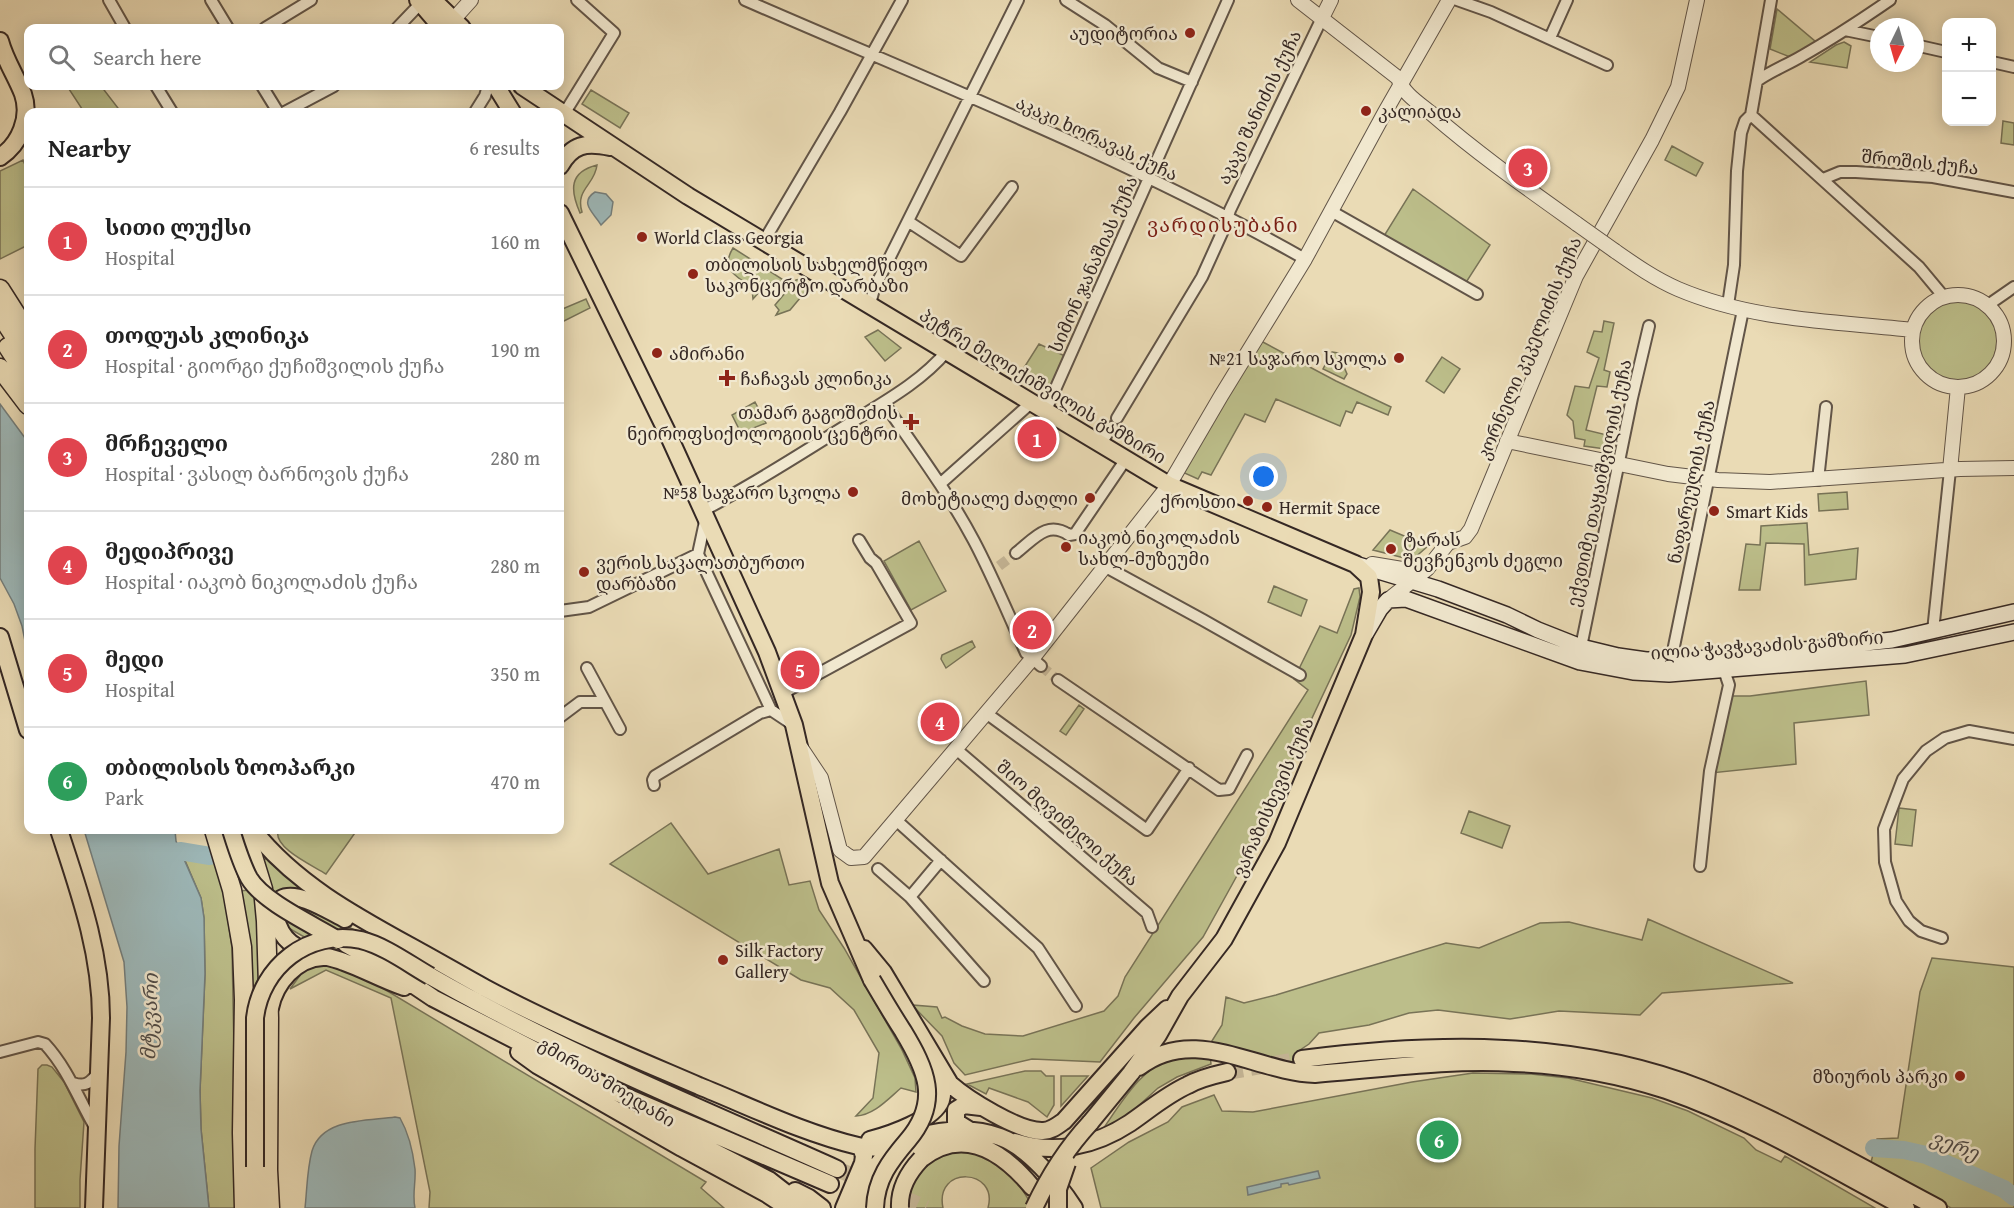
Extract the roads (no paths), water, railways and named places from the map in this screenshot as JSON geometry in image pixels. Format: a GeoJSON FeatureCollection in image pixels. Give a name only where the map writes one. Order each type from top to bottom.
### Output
{"type":"FeatureCollection","features":[{"type":"Feature","properties":{"kind":"highway"},"geometry":{"type":"LineString","coordinates":[[0,289],[24,327]]}},
{"type":"Feature","properties":{"kind":"highway"},"geometry":{"type":"LineString","coordinates":[[0,314],[24,351]]}},
{"type":"Feature","properties":{"kind":"highway"},"geometry":{"type":"LineString","coordinates":[[0,336],[24,372]]}},
{"type":"Feature","properties":{"kind":"highway"},"geometry":{"type":"LineString","coordinates":[[0,368],[24,400]]}},
{"type":"Feature","properties":{"kind":"highway"},"geometry":{"type":"LineString","coordinates":[[215,834],[232,890],[240,930],[244,969],[242,1142],[244,1208]]}},
{"type":"Feature","properties":{"kind":"highway"},"geometry":{"type":"LineString","coordinates":[[247,834],[262,889],[265,910],[270,1208]]}},
{"type":"Feature","properties":{"kind":"main road"},"geometry":{"type":"LineString","coordinates":[[424,1],[447,24]]}},
{"type":"Feature","properties":{"kind":"main road"},"geometry":{"type":"LineString","coordinates":[[0,41],[24,99],[24,123],[20,135],[10,149],[0,157]]}},
{"type":"Feature","properties":{"kind":"main road"},"geometry":{"type":"LineString","coordinates":[[498,90],[510,108]]}},
{"type":"Feature","properties":{"kind":"main road","name":"პეტრე მელიქიშვილის გამზირი"},"geometry":{"type":"LineString","coordinates":[[528,90],[555,108]]}},
{"type":"Feature","properties":{"kind":"main road","name":"პეტრე მელიქიშვილის გამზირი"},"geometry":{"type":"LineString","coordinates":[[564,114],[688,196],[1169,485],[1408,585]]}},
{"type":"Feature","properties":{"kind":"main road"},"geometry":{"type":"LineString","coordinates":[[0,144],[20,135]]}},
{"type":"Feature","properties":{"kind":"main road"},"geometry":{"type":"LineString","coordinates":[[564,160],[570,152],[579,146],[600,145],[614,148]]}},
{"type":"Feature","properties":{"kind":"main road"},"geometry":{"type":"LineString","coordinates":[[564,222],[606,304],[705,513],[783,693],[799,744],[814,779],[830,883],[872,980],[916,1053],[927,1085],[925,1112],[921,1122],[886,1167],[879,1184],[875,1208]]}},
{"type":"Feature","properties":{"kind":"main road","name":"ვარაზისხევის ქუჩა"},"geometry":{"type":"LineString","coordinates":[[1356,564],[1367,574],[1371,584],[1364,635]]}},
{"type":"Feature","properties":{"kind":"main road","name":"ილია ჭავჭავაძის გამზირი"},"geometry":{"type":"LineString","coordinates":[[1408,585],[1507,615],[1581,647],[1618,656],[1671,661],[1804,651],[1892,640],[2014,612]]}},
{"type":"Feature","properties":{"kind":"main road","name":"ილია ჭავჭავაძის გამზირი"},"geometry":{"type":"LineString","coordinates":[[1389,600],[1399,599],[1413,602],[1564,657],[1608,669],[1727,677],[1740,669],[1905,655],[2014,632]]}},
{"type":"Feature","properties":{"kind":"main road","name":"ვარაზისხევის ქუჩა"},"geometry":{"type":"LineString","coordinates":[[1128,1077],[1158,1035],[1180,996],[1224,939],[1277,843],[1364,635],[1380,609],[1389,600]]}},
{"type":"Feature","properties":{"kind":"main road"},"geometry":{"type":"LineString","coordinates":[[0,637],[24,717]]}},
{"type":"Feature","properties":{"kind":"main road"},"geometry":{"type":"LineString","coordinates":[[60,834],[92,936],[98,967],[101,1018],[94,1208]]}},
{"type":"Feature","properties":{"kind":"main road"},"geometry":{"type":"LineString","coordinates":[[232,834],[245,869],[256,888],[276,904],[390,969],[433,998]]}},
{"type":"Feature","properties":{"kind":"main road"},"geometry":{"type":"LineString","coordinates":[[257,834],[298,877],[351,913],[521,1006],[621,1053]]}},
{"type":"Feature","properties":{"kind":"main road"},"geometry":{"type":"LineString","coordinates":[[382,931],[347,920],[297,896],[281,899],[276,916],[285,937],[297,949],[341,961],[399,986],[623,1073]]}},
{"type":"Feature","properties":{"kind":"main road"},"geometry":{"type":"LineString","coordinates":[[855,938],[884,972],[936,1062],[950,1084],[961,1094],[1028,1129],[1045,1131],[1055,1128],[1074,1110]]}},
{"type":"Feature","properties":{"kind":"main road"},"geometry":{"type":"LineString","coordinates":[[258,1208],[255,1167],[256,1005],[262,989],[276,967],[306,946],[332,939],[348,939],[375,945],[430,976],[500,1024],[567,1036],[621,1053]]}},
{"type":"Feature","properties":{"kind":"main road"},"geometry":{"type":"LineString","coordinates":[[268,1018],[276,990],[286,975],[306,960],[327,957]]}},
{"type":"Feature","properties":{"kind":"main road","name":"ვარაზისხევის ქუჩა"},"geometry":{"type":"LineString","coordinates":[[1074,1110],[1148,1027],[1180,996]]}},
{"type":"Feature","properties":{"kind":"main road"},"geometry":{"type":"LineString","coordinates":[[521,1006],[623,1073]]}},
{"type":"Feature","properties":{"kind":"main road","name":"გმირთა მოედანი"},"geometry":{"type":"LineString","coordinates":[[500,1024],[620,1094],[674,1130],[777,1185],[805,1208]]}},
{"type":"Feature","properties":{"kind":"main road","name":"გმირთა მოედანი"},"geometry":{"type":"LineString","coordinates":[[500,1024],[537,1065],[788,1208]]}},
{"type":"Feature","properties":{"kind":"main road"},"geometry":{"type":"LineString","coordinates":[[1035,1202],[1066,1150],[1128,1077],[1144,1062],[1163,1053],[1196,1048],[1224,1053],[1295,1074],[1470,1062],[1515,1063],[1602,1073],[1665,1090],[1714,1108],[1789,1145],[1906,1208]]}},
{"type":"Feature","properties":{"kind":"main road"},"geometry":{"type":"LineString","coordinates":[[1302,1059],[1368,1051],[1454,1048],[1510,1049],[1579,1055],[1616,1063],[1657,1074],[1750,1109],[1938,1208]]}},
{"type":"Feature","properties":{"kind":"main road","name":"გმირთა მოედანი"},"geometry":{"type":"LineString","coordinates":[[621,1053],[785,1122],[843,1142],[874,1148],[943,1132],[969,1130],[1054,1149],[1078,1146],[1095,1141],[1130,1123],[1158,1102],[1189,1084],[1227,1072]]}},
{"type":"Feature","properties":{"kind":"main road"},"geometry":{"type":"LineString","coordinates":[[843,1142],[866,1141],[881,1137],[929,1115],[941,1100],[942,1089],[936,1062]]}},
{"type":"Feature","properties":{"kind":"main road","name":"გმირთა მოედანი"},"geometry":{"type":"LineString","coordinates":[[620,1094],[833,1177],[623,1073]]}},
{"type":"Feature","properties":{"kind":"main road"},"geometry":{"type":"LineString","coordinates":[[969,1130],[956,1122],[956,1110],[964,1105],[985,1108]]}},
{"type":"Feature","properties":{"kind":"main road"},"geometry":{"type":"LineString","coordinates":[[1074,1110],[1069,1127],[1072,1136],[1095,1141]]}},
{"type":"Feature","properties":{"kind":"main road"},"geometry":{"type":"LineString","coordinates":[[1058,1208],[1060,1179],[1090,1123]]}},
{"type":"Feature","properties":{"kind":"main road"},"geometry":{"type":"LineString","coordinates":[[884,1208],[889,1181],[900,1161],[920,1145],[943,1132]]}},
{"type":"Feature","properties":{"kind":"main road"},"geometry":{"type":"LineString","coordinates":[[1007,1139],[1035,1202]]}},
{"type":"Feature","properties":{"kind":"main road"},"geometry":{"type":"LineString","coordinates":[[1007,1139],[1044,1171],[1074,1208]]}},
{"type":"Feature","properties":{"kind":"main road"},"geometry":{"type":"LineString","coordinates":[[858,1208],[873,1170],[899,1143]]}},
{"type":"Feature","properties":{"kind":"main road"},"geometry":{"type":"LineString","coordinates":[[900,1208],[905,1181],[910,1171],[921,1159],[940,1147],[959,1144],[978,1146],[1001,1156],[1035,1202]]}},
{"type":"Feature","properties":{"kind":"main road"},"geometry":{"type":"LineString","coordinates":[[844,1208],[863,1162],[861,1147]]}},
{"type":"Feature","properties":{"kind":"main road"},"geometry":{"type":"LineString","coordinates":[[777,1185],[809,1198],[822,1208]]}},
{"type":"Feature","properties":{"kind":"street"},"geometry":{"type":"LineString","coordinates":[[109,0],[123,24]]}},
{"type":"Feature","properties":{"kind":"street"},"geometry":{"type":"LineString","coordinates":[[211,0],[226,24]]}},
{"type":"Feature","properties":{"kind":"street"},"geometry":{"type":"LineString","coordinates":[[272,24],[311,0]]}},
{"type":"Feature","properties":{"kind":"street"},"geometry":{"type":"LineString","coordinates":[[449,24],[471,0]]}},
{"type":"Feature","properties":{"kind":"street"},"geometry":{"type":"LineString","coordinates":[[564,114],[614,33],[577,0]]}},
{"type":"Feature","properties":{"kind":"street","name":"აკაკი ხორავას ქუჩა"},"geometry":{"type":"LineString","coordinates":[[745,0],[769,4],[872,54],[1149,179],[1305,259]]}},
{"type":"Feature","properties":{"kind":"street"},"geometry":{"type":"LineString","coordinates":[[764,241],[902,0]]}},
{"type":"Feature","properties":{"kind":"street"},"geometry":{"type":"LineString","coordinates":[[870,304],[874,289],[1018,0]]}},
{"type":"Feature","properties":{"kind":"street"},"geometry":{"type":"LineString","coordinates":[[1066,0],[1105,25],[1158,68],[1192,82]]}},
{"type":"Feature","properties":{"kind":"street","name":"სიმონ ჯანაშიას ქუჩა"},"geometry":{"type":"LineString","coordinates":[[1039,406],[1149,179],[1228,0]]}},
{"type":"Feature","properties":{"kind":"street"},"geometry":{"type":"LineString","coordinates":[[1298,0],[1398,78],[1400,86],[1444,125],[1528,189],[1645,272],[1678,289],[1743,310],[1804,320],[1913,330]]}},
{"type":"Feature","properties":{"kind":"street","name":"აკაკი შანიძის ქუჩა"},"geometry":{"type":"LineString","coordinates":[[1100,444],[1202,277],[1230,210],[1331,0]]}},
{"type":"Feature","properties":{"kind":"street"},"geometry":{"type":"LineString","coordinates":[[814,779],[841,852],[853,859],[864,857],[986,713],[1036,663],[1169,485],[1215,405],[1305,259],[1449,0]]}},
{"type":"Feature","properties":{"kind":"street"},"geometry":{"type":"LineString","coordinates":[[1456,0],[1491,12],[1607,65]]}},
{"type":"Feature","properties":{"kind":"street"},"geometry":{"type":"LineString","coordinates":[[1491,12],[1496,0]]}},
{"type":"Feature","properties":{"kind":"street"},"geometry":{"type":"LineString","coordinates":[[1550,38],[1567,0]]}},
{"type":"Feature","properties":{"kind":"street","name":"კორნელი კეკელიძის ქუჩა"},"geometry":{"type":"LineString","coordinates":[[1408,585],[1426,569],[1448,543],[1465,537],[1472,529],[1581,265],[1652,140],[1677,87],[1697,0]]}},
{"type":"Feature","properties":{"kind":"street"},"geometry":{"type":"LineString","coordinates":[[1728,305],[1734,265],[1737,171],[1741,133],[1745,121],[1751,115],[1771,0]]}},
{"type":"Feature","properties":{"kind":"street"},"geometry":{"type":"LineString","coordinates":[[1756,81],[1845,30],[1890,0]]}},
{"type":"Feature","properties":{"kind":"street"},"geometry":{"type":"LineString","coordinates":[[401,24],[424,1]]}},
{"type":"Feature","properties":{"kind":"street"},"geometry":{"type":"LineString","coordinates":[[1845,30],[1870,36]]}},
{"type":"Feature","properties":{"kind":"street"},"geometry":{"type":"LineString","coordinates":[[1924,47],[1942,51]]}},
{"type":"Feature","properties":{"kind":"street"},"geometry":{"type":"LineString","coordinates":[[1996,63],[2014,66]]}},
{"type":"Feature","properties":{"kind":"street"},"geometry":{"type":"LineString","coordinates":[[158,90],[170,108]]}},
{"type":"Feature","properties":{"kind":"street"},"geometry":{"type":"LineString","coordinates":[[264,90],[276,108]]}},
{"type":"Feature","properties":{"kind":"street"},"geometry":{"type":"LineString","coordinates":[[293,108],[326,90]]}},
{"type":"Feature","properties":{"kind":"street"},"geometry":{"type":"LineString","coordinates":[[478,108],[487,90]]}},
{"type":"Feature","properties":{"kind":"street"},"geometry":{"type":"LineString","coordinates":[[1751,115],[1919,267],[1944,297]]}},
{"type":"Feature","properties":{"kind":"street","name":"შროშის ქუჩა"},"geometry":{"type":"LineString","coordinates":[[1823,179],[1840,172],[1921,176],[2014,192]]}},
{"type":"Feature","properties":{"kind":"street"},"geometry":{"type":"LineString","coordinates":[[909,222],[961,256],[1012,187]]}},
{"type":"Feature","properties":{"kind":"street"},"geometry":{"type":"LineString","coordinates":[[1331,211],[1477,294]]}},
{"type":"Feature","properties":{"kind":"street"},"geometry":{"type":"LineString","coordinates":[[1988,305],[2014,287]]}},
{"type":"Feature","properties":{"kind":"street"},"geometry":{"type":"LineString","coordinates":[[1944,297],[1973,297],[1988,305],[2000,320],[2009,339],[2002,357],[1991,373],[1976,384],[1958,387],[1937,382],[1923,371],[1912,348],[1913,330],[1924,310],[1944,297]]}},
{"type":"Feature","properties":{"kind":"street","name":"ნაფარეულის ქუჩა"},"geometry":{"type":"LineString","coordinates":[[1671,661],[1743,310]]}},
{"type":"Feature","properties":{"kind":"street","name":"ექვთიმე თაყაიშვილის ქუჩა"},"geometry":{"type":"LineString","coordinates":[[1581,647],[1649,326]]}},
{"type":"Feature","properties":{"kind":"street"},"geometry":{"type":"LineString","coordinates":[[794,725],[771,710],[698,554],[705,513],[884,403],[929,371],[947,351]]}},
{"type":"Feature","properties":{"kind":"street"},"geometry":{"type":"LineString","coordinates":[[1933,631],[1958,387]]}},
{"type":"Feature","properties":{"kind":"street"},"geometry":{"type":"LineString","coordinates":[[884,403],[940,484],[974,542],[1026,653],[1036,663]]}},
{"type":"Feature","properties":{"kind":"street"},"geometry":{"type":"LineString","coordinates":[[940,484],[1039,406]]}},
{"type":"Feature","properties":{"kind":"street"},"geometry":{"type":"LineString","coordinates":[[1818,480],[1827,407]]}},
{"type":"Feature","properties":{"kind":"street"},"geometry":{"type":"LineString","coordinates":[[1507,441],[1619,465],[1709,479],[1770,482],[2014,468]]}},
{"type":"Feature","properties":{"kind":"street"},"geometry":{"type":"LineString","coordinates":[[1016,553],[1052,528],[1059,528],[1069,535],[1075,534],[1126,459]]}},
{"type":"Feature","properties":{"kind":"street"},"geometry":{"type":"LineString","coordinates":[[783,693],[911,623],[876,563],[870,558],[859,540]]}},
{"type":"Feature","properties":{"kind":"street"},"geometry":{"type":"LineString","coordinates":[[564,611],[589,607],[698,554]]}},
{"type":"Feature","properties":{"kind":"street"},"geometry":{"type":"LineString","coordinates":[[1356,564],[1408,570],[1426,569]]}},
{"type":"Feature","properties":{"kind":"street"},"geometry":{"type":"LineString","coordinates":[[989,574],[999,566]]}},
{"type":"Feature","properties":{"kind":"street"},"geometry":{"type":"LineString","coordinates":[[1106,567],[1300,675]]}},
{"type":"Feature","properties":{"kind":"street","name":"ვარაზისხევის ქუჩა"},"geometry":{"type":"LineString","coordinates":[[1389,600],[1408,585]]}},
{"type":"Feature","properties":{"kind":"street"},"geometry":{"type":"LineString","coordinates":[[587,668],[620,729]]}},
{"type":"Feature","properties":{"kind":"street"},"geometry":{"type":"LineString","coordinates":[[1700,866],[1710,771],[1727,677]]}},
{"type":"Feature","properties":{"kind":"street"},"geometry":{"type":"LineString","coordinates":[[1058,680],[1219,789],[1229,789],[1247,755]]}},
{"type":"Feature","properties":{"kind":"street"},"geometry":{"type":"LineString","coordinates":[[564,714],[580,702],[605,702]]}},
{"type":"Feature","properties":{"kind":"street"},"geometry":{"type":"LineString","coordinates":[[654,785],[655,776],[760,713],[771,710]]}},
{"type":"Feature","properties":{"kind":"street"},"geometry":{"type":"LineString","coordinates":[[986,713],[1147,830],[1189,768]]}},
{"type":"Feature","properties":{"kind":"street"},"geometry":{"type":"LineString","coordinates":[[1942,938],[1922,931],[1908,921],[1896,901],[1885,862],[1884,829],[1903,779],[1926,751],[1945,738],[1969,731],[2014,739]]}},
{"type":"Feature","properties":{"kind":"street","name":"შიო მღვიმელი ქუჩა"},"geometry":{"type":"LineString","coordinates":[[956,748],[1147,913],[1152,927]]}},
{"type":"Feature","properties":{"kind":"street"},"geometry":{"type":"LineString","coordinates":[[896,820],[1038,948],[1076,1006]]}},
{"type":"Feature","properties":{"kind":"street"},"geometry":{"type":"LineString","coordinates":[[910,897],[942,860]]}},
{"type":"Feature","properties":{"kind":"street"},"geometry":{"type":"LineString","coordinates":[[878,869],[910,897],[984,981]]}},
{"type":"Feature","properties":{"kind":"street"},"geometry":{"type":"LineString","coordinates":[[0,1052],[17,1046],[43,1042],[73,1083],[83,1107],[97,1130]]}},
{"type":"Feature","properties":{"kind":"street"},"geometry":{"type":"LineString","coordinates":[[73,1083],[86,1085],[99,1071]]}},
{"type":"Feature","properties":{"kind":"water"},"geometry":{"type":"Polygon","coordinates":[[[595,192],[606,194],[613,202],[611,215],[601,225],[588,204],[590,196],[595,192]]]}},
{"type":"Feature","properties":{"kind":"water"},"geometry":{"type":"Polygon","coordinates":[[[0,404],[24,437],[24,636],[14,604],[0,578],[0,404]]]}},
{"type":"Feature","properties":{"kind":"water","name":"მტკვარი"},"geometry":{"type":"Polygon","coordinates":[[[85,834],[175,834],[176,841],[201,898],[204,918],[205,974],[200,1091],[201,1129],[209,1208],[118,1208],[119,1146],[126,1052],[127,1007],[124,962],[85,834]]]}},
{"type":"Feature","properties":{"kind":"water"},"geometry":{"type":"Polygon","coordinates":[[[400,1118],[403,1124],[411,1149],[415,1169],[415,1208],[305,1208],[310,1158],[317,1140],[325,1132],[347,1123],[400,1118]]]}},
{"type":"Feature","properties":{"kind":"water"},"geometry":{"type":"Polygon","coordinates":[[[1318,1171],[1320,1178],[1289,1185],[1288,1183],[1281,1184],[1281,1187],[1248,1195],[1247,1187],[1318,1171]]]}},
{"type":"Feature","properties":{"kind":"waterway","name":"ვერე"},"geometry":{"type":"LineString","coordinates":[[157,856],[180,851],[210,856]]}},
{"type":"Feature","properties":{"kind":"waterway","name":"ვერე"},"geometry":{"type":"LineString","coordinates":[[1874,1148],[1904,1150],[1926,1155],[2004,1189],[2014,1197]]}},
{"type":"Feature","properties":{"kind":"tunnel"},"geometry":{"type":"LineString","coordinates":[[999,566],[1016,553]]}},
{"type":"Feature","properties":{"kind":"tunnel"},"geometry":{"type":"LineString","coordinates":[[1041,666],[1058,680]]}},
{"type":"Feature","properties":{"kind":"tunnel"},"geometry":{"type":"LineString","coordinates":[[1227,1072],[1302,1059]]}},
{"type":"Feature","properties":{"kind":"tunnel"},"geometry":{"type":"LineString","coordinates":[[837,1169],[926,1208]]}},
{"type":"Feature","properties":{"kind":"place","name":"აუდიტორია"},"geometry":{"type":"Point","coordinates":[1190,33]}},
{"type":"Feature","properties":{"kind":"place","name":"კალიადა"},"geometry":{"type":"Point","coordinates":[1366,111]}},
{"type":"Feature","properties":{"kind":"place","name":"მრჩეველი"},"geometry":{"type":"Point","coordinates":[1528,168]}},
{"type":"Feature","properties":{"kind":"place","name":"World Class Georgia"},"geometry":{"type":"Point","coordinates":[642,237]}},
{"type":"Feature","properties":{"kind":"place","name":"თბილისის სახელმწიფო საკონცერტო დარბაზი"},"geometry":{"type":"Point","coordinates":[693,274]}},
{"type":"Feature","properties":{"kind":"place","name":"ამირანი"},"geometry":{"type":"Point","coordinates":[657,353]}},
{"type":"Feature","properties":{"kind":"place","name":"№21 საჯარო სკოლა"},"geometry":{"type":"Point","coordinates":[1399,358]}},
{"type":"Feature","properties":{"kind":"place","name":"ჩაჩავას კლინიკა"},"geometry":{"type":"Point","coordinates":[727,378]}},
{"type":"Feature","properties":{"kind":"place","name":"თამარ გაგოშიძის ნეიროფსიქოლოგიის ცენტრი"},"geometry":{"type":"Point","coordinates":[911,422]}},
{"type":"Feature","properties":{"kind":"place","name":"სითი ლუქსი"},"geometry":{"type":"Point","coordinates":[1037,439]}},
{"type":"Feature","properties":{"kind":"place","name":"№58 საჯარო სკოლა"},"geometry":{"type":"Point","coordinates":[853,492]}},
{"type":"Feature","properties":{"kind":"place","name":"მოხეტიალე ძაღლი"},"geometry":{"type":"Point","coordinates":[1090,498]}},
{"type":"Feature","properties":{"kind":"place","name":"ქროსთი"},"geometry":{"type":"Point","coordinates":[1248,501]}},
{"type":"Feature","properties":{"kind":"place","name":"Hermit Space"},"geometry":{"type":"Point","coordinates":[1267,507]}},
{"type":"Feature","properties":{"kind":"place","name":"Smart Kids"},"geometry":{"type":"Point","coordinates":[1714,511]}},
{"type":"Feature","properties":{"kind":"place","name":"იაკობ ნიკოლაძის სახლ-მუზეუმი"},"geometry":{"type":"Point","coordinates":[1066,547]}},
{"type":"Feature","properties":{"kind":"place","name":"ტარას შევჩენკოს ძეგლი"},"geometry":{"type":"Point","coordinates":[1391,549]}},
{"type":"Feature","properties":{"kind":"place","name":"ვერის საკალათბურთო დარბაზი"},"geometry":{"type":"Point","coordinates":[584,572]}},
{"type":"Feature","properties":{"kind":"place","name":"თოდუას კლინიკა"},"geometry":{"type":"Point","coordinates":[1032,630]}},
{"type":"Feature","properties":{"kind":"place","name":"მედი"},"geometry":{"type":"Point","coordinates":[800,670]}},
{"type":"Feature","properties":{"kind":"place","name":"მედიპრივე"},"geometry":{"type":"Point","coordinates":[940,722]}},
{"type":"Feature","properties":{"kind":"place","name":"Silk Factory Gallery"},"geometry":{"type":"Point","coordinates":[723,960]}},
{"type":"Feature","properties":{"kind":"place","name":"მზიურის პარკი"},"geometry":{"type":"Point","coordinates":[1960,1076]}},
{"type":"Feature","properties":{"kind":"place","name":"თბილისის ზოოპარკი"},"geometry":{"type":"Point","coordinates":[1439,1140]}},
{"type":"Feature","properties":{"kind":"district","name":"ვარდისუბანი"},"geometry":{"type":"Point","coordinates":[1223,224]}}]}
